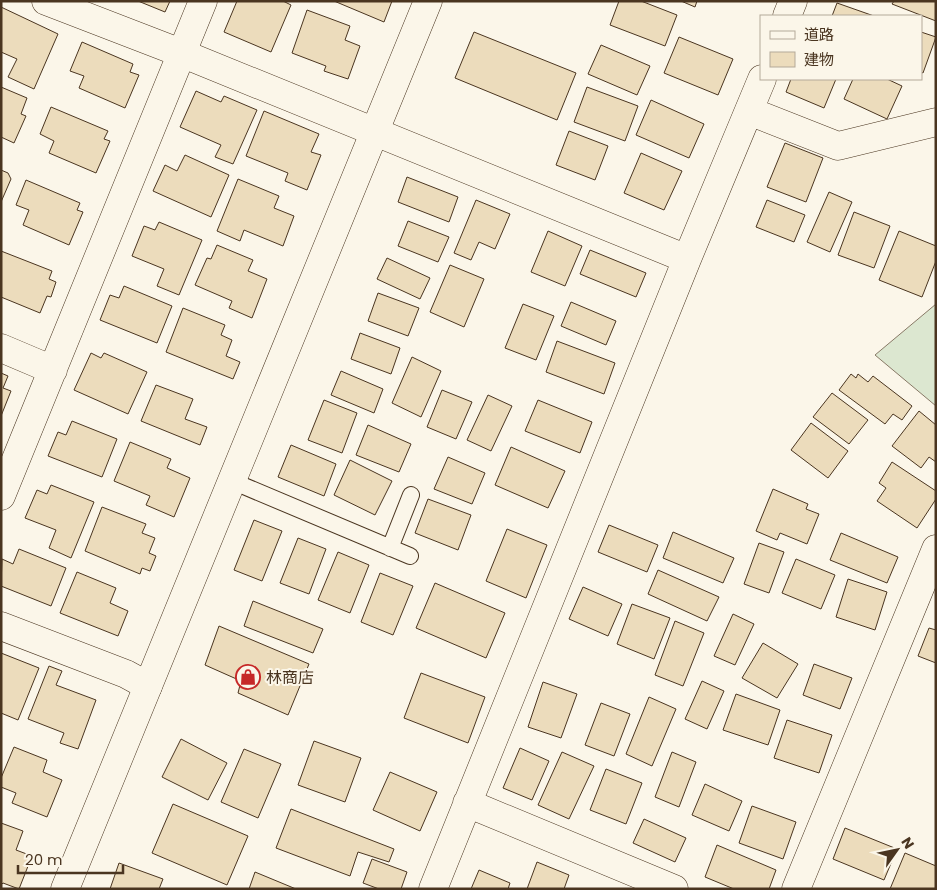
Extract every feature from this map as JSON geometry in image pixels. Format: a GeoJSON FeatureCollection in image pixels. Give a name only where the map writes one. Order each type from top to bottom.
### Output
{"type":"FeatureCollection","features":[{"type":"Feature","properties":{"kind":"street"},"geometry":{"type":"LineString","coordinates":[[46,1],[182,53],[687,259]]}},
{"type":"Feature","properties":{"kind":"street"},"geometry":{"type":"LineString","coordinates":[[1,496],[203,1]]}},
{"type":"Feature","properties":{"kind":"street"},"geometry":{"type":"LineString","coordinates":[[65,889],[428,1]]}},
{"type":"Feature","properties":{"kind":"street"},"geometry":{"type":"LineString","coordinates":[[787,15],[793,1]]}},
{"type":"Feature","properties":{"kind":"street"},"geometry":{"type":"LineString","coordinates":[[433,889],[687,259],[762,80]]}},
{"type":"Feature","properties":{"kind":"street"},"geometry":{"type":"LineString","coordinates":[[749,111],[838,146],[936,122]]}},
{"type":"Feature","properties":{"kind":"street"},"geometry":{"type":"LineString","coordinates":[[1,348],[53,370]]}},
{"type":"Feature","properties":{"kind":"street"},"geometry":{"type":"LineString","coordinates":[[796,889],[936,549]]}},
{"type":"Feature","properties":{"kind":"street"},"geometry":{"type":"LineString","coordinates":[[1,626],[126,674],[148,686]]}},
{"type":"Feature","properties":{"kind":"street"},"geometry":{"type":"LineString","coordinates":[[467,803],[674,889]]}},
{"type":"Feature","properties":{"kind":"lane"},"geometry":{"type":"LineString","coordinates":[[232,481],[410,556]]}},
{"type":"Feature","properties":{"kind":"lane"},"geometry":{"type":"LineString","coordinates":[[390,548],[411,495]]}},
{"type":"Feature","properties":{"kind":"green space"},"geometry":{"type":"Polygon","coordinates":[[[936,304],[936,406],[875,355],[936,304]]]}},
{"type":"Feature","properties":{"kind":"building"},"geometry":{"type":"Polygon","coordinates":[[[138,1],[170,1],[165,12],[138,1]]]}},
{"type":"Feature","properties":{"kind":"building"},"geometry":{"type":"Polygon","coordinates":[[[237,1],[283,1],[291,5],[271,52],[224,32],[237,1]]]}},
{"type":"Feature","properties":{"kind":"building"},"geometry":{"type":"Polygon","coordinates":[[[334,1],[392,1],[384,22],[334,1]]]}},
{"type":"Feature","properties":{"kind":"building"},"geometry":{"type":"Polygon","coordinates":[[[619,1],[641,1],[677,15],[665,46],[610,25],[619,1]]]}},
{"type":"Feature","properties":{"kind":"building"},"geometry":{"type":"Polygon","coordinates":[[[681,1],[697,1],[695,7],[681,1]]]}},
{"type":"Feature","properties":{"kind":"building"},"geometry":{"type":"Polygon","coordinates":[[[894,1],[936,1],[936,21],[922,15],[892,4],[894,1]]]}},
{"type":"Feature","properties":{"kind":"building"},"geometry":{"type":"Polygon","coordinates":[[[837,3],[871,15],[832,15],[837,3]]]}},
{"type":"Feature","properties":{"kind":"building"},"geometry":{"type":"Polygon","coordinates":[[[1,7],[58,34],[34,89],[8,77],[17,59],[1,52],[1,7]]]}},
{"type":"Feature","properties":{"kind":"building"},"geometry":{"type":"Polygon","coordinates":[[[307,10],[350,26],[345,40],[360,46],[348,79],[324,71],[326,66],[292,53],[307,10]]]}},
{"type":"Feature","properties":{"kind":"building"},"geometry":{"type":"Polygon","coordinates":[[[474,32],[576,73],[557,120],[455,78],[474,32]]]}},
{"type":"Feature","properties":{"kind":"building"},"geometry":{"type":"Polygon","coordinates":[[[922,32],[936,37],[922,72],[922,32]]]}},
{"type":"Feature","properties":{"kind":"building"},"geometry":{"type":"Polygon","coordinates":[[[679,37],[733,59],[718,95],[664,73],[679,37]]]}},
{"type":"Feature","properties":{"kind":"building"},"geometry":{"type":"Polygon","coordinates":[[[82,42],[133,64],[130,72],[139,75],[125,108],[79,88],[84,76],[70,71],[82,42]]]}},
{"type":"Feature","properties":{"kind":"building"},"geometry":{"type":"Polygon","coordinates":[[[601,45],[650,66],[637,95],[588,74],[601,45]]]}},
{"type":"Feature","properties":{"kind":"building"},"geometry":{"type":"Polygon","coordinates":[[[791,80],[836,80],[824,108],[786,92],[791,80]]]}},
{"type":"Feature","properties":{"kind":"building"},"geometry":{"type":"Polygon","coordinates":[[[853,80],[889,80],[902,86],[887,119],[844,99],[853,80]]]}},
{"type":"Feature","properties":{"kind":"building"},"geometry":{"type":"Polygon","coordinates":[[[1,87],[27,98],[21,114],[26,116],[14,143],[1,137],[1,87]]]}},
{"type":"Feature","properties":{"kind":"building"},"geometry":{"type":"Polygon","coordinates":[[[587,87],[638,106],[625,141],[574,122],[587,87]]]}},
{"type":"Feature","properties":{"kind":"building"},"geometry":{"type":"Polygon","coordinates":[[[196,91],[221,102],[224,96],[257,110],[233,164],[215,157],[221,145],[180,127],[196,91]]]}},
{"type":"Feature","properties":{"kind":"building"},"geometry":{"type":"Polygon","coordinates":[[[651,100],[704,124],[689,158],[636,135],[651,100]]]}},
{"type":"Feature","properties":{"kind":"building"},"geometry":{"type":"Polygon","coordinates":[[[51,107],[108,131],[104,139],[110,141],[96,173],[49,153],[54,141],[40,134],[51,107]]]}},
{"type":"Feature","properties":{"kind":"building"},"geometry":{"type":"Polygon","coordinates":[[[264,111],[319,134],[311,152],[321,155],[307,190],[285,181],[288,173],[246,156],[264,111]]]}},
{"type":"Feature","properties":{"kind":"building"},"geometry":{"type":"Polygon","coordinates":[[[569,131],[608,146],[595,180],[556,165],[569,131]]]}},
{"type":"Feature","properties":{"kind":"building"},"geometry":{"type":"Polygon","coordinates":[[[785,143],[823,158],[806,202],[767,187],[785,143]]]}},
{"type":"Feature","properties":{"kind":"building"},"geometry":{"type":"Polygon","coordinates":[[[641,153],[682,171],[664,210],[624,193],[641,153]]]}},
{"type":"Feature","properties":{"kind":"building"},"geometry":{"type":"Polygon","coordinates":[[[185,155],[229,175],[211,217],[153,191],[165,165],[177,171],[185,155]]]}},
{"type":"Feature","properties":{"kind":"building"},"geometry":{"type":"Polygon","coordinates":[[[1,170],[8,173],[11,179],[1,202],[1,170]]]}},
{"type":"Feature","properties":{"kind":"building"},"geometry":{"type":"Polygon","coordinates":[[[407,177],[458,197],[449,222],[398,202],[407,177]]]}},
{"type":"Feature","properties":{"kind":"building"},"geometry":{"type":"Polygon","coordinates":[[[238,179],[279,196],[274,208],[294,216],[283,246],[244,230],[240,241],[217,231],[238,179]]]}},
{"type":"Feature","properties":{"kind":"building"},"geometry":{"type":"Polygon","coordinates":[[[26,180],[80,203],[77,210],[83,212],[69,245],[23,225],[29,210],[16,205],[26,180]]]}},
{"type":"Feature","properties":{"kind":"building"},"geometry":{"type":"Polygon","coordinates":[[[829,192],[852,202],[830,252],[807,242],[829,192]]]}},
{"type":"Feature","properties":{"kind":"building"},"geometry":{"type":"Polygon","coordinates":[[[476,200],[510,214],[495,249],[479,242],[471,260],[454,253],[476,200]]]}},
{"type":"Feature","properties":{"kind":"building"},"geometry":{"type":"Polygon","coordinates":[[[767,200],[805,215],[794,242],[756,227],[767,200]]]}},
{"type":"Feature","properties":{"kind":"building"},"geometry":{"type":"Polygon","coordinates":[[[854,212],[890,226],[874,268],[838,255],[854,212]]]}},
{"type":"Feature","properties":{"kind":"building"},"geometry":{"type":"Polygon","coordinates":[[[408,221],[449,237],[438,262],[398,246],[408,221]]]}},
{"type":"Feature","properties":{"kind":"building"},"geometry":{"type":"Polygon","coordinates":[[[159,222],[202,240],[179,295],[157,286],[164,269],[132,256],[144,226],[155,230],[159,222]]]}},
{"type":"Feature","properties":{"kind":"building"},"geometry":{"type":"Polygon","coordinates":[[[548,231],[582,246],[565,286],[531,272],[548,231]]]}},
{"type":"Feature","properties":{"kind":"building"},"geometry":{"type":"Polygon","coordinates":[[[899,231],[936,246],[936,261],[922,297],[879,280],[899,231]]]}},
{"type":"Feature","properties":{"kind":"building"},"geometry":{"type":"Polygon","coordinates":[[[217,245],[253,260],[248,271],[267,279],[252,318],[229,308],[232,301],[195,285],[207,258],[211,259],[217,245]]]}},
{"type":"Feature","properties":{"kind":"building"},"geometry":{"type":"Polygon","coordinates":[[[590,250],[646,273],[636,297],[580,274],[590,250]]]}},
{"type":"Feature","properties":{"kind":"building"},"geometry":{"type":"Polygon","coordinates":[[[1,251],[52,271],[49,279],[56,282],[51,297],[47,296],[40,313],[1,297],[1,251]]]}},
{"type":"Feature","properties":{"kind":"building"},"geometry":{"type":"Polygon","coordinates":[[[387,258],[430,278],[420,299],[377,279],[387,258]]]}},
{"type":"Feature","properties":{"kind":"building"},"geometry":{"type":"Polygon","coordinates":[[[450,265],[484,279],[464,327],[430,312],[450,265]]]}},
{"type":"Feature","properties":{"kind":"building"},"geometry":{"type":"Polygon","coordinates":[[[124,286],[172,306],[157,343],[100,320],[110,295],[119,298],[124,286]]]}},
{"type":"Feature","properties":{"kind":"building"},"geometry":{"type":"Polygon","coordinates":[[[378,293],[419,308],[408,336],[368,321],[378,293]]]}},
{"type":"Feature","properties":{"kind":"building"},"geometry":{"type":"Polygon","coordinates":[[[571,302],[616,321],[606,345],[561,326],[571,302]]]}},
{"type":"Feature","properties":{"kind":"building"},"geometry":{"type":"Polygon","coordinates":[[[523,304],[554,316],[536,360],[505,348],[523,304]]]}},
{"type":"Feature","properties":{"kind":"building"},"geometry":{"type":"Polygon","coordinates":[[[183,308],[225,325],[221,335],[232,340],[226,356],[240,362],[233,379],[166,352],[183,308]]]}},
{"type":"Feature","properties":{"kind":"building"},"geometry":{"type":"Polygon","coordinates":[[[360,333],[400,348],[391,374],[351,359],[360,333]]]}},
{"type":"Feature","properties":{"kind":"building"},"geometry":{"type":"Polygon","coordinates":[[[557,341],[615,363],[604,394],[546,372],[557,341]]]}},
{"type":"Feature","properties":{"kind":"building"},"geometry":{"type":"Polygon","coordinates":[[[91,353],[101,358],[104,353],[147,372],[128,414],[74,390],[91,353]]]}},
{"type":"Feature","properties":{"kind":"building"},"geometry":{"type":"Polygon","coordinates":[[[412,357],[441,371],[421,417],[392,403],[412,357]]]}},
{"type":"Feature","properties":{"kind":"building"},"geometry":{"type":"Polygon","coordinates":[[[341,371],[383,389],[374,413],[331,395],[341,371]]]}},
{"type":"Feature","properties":{"kind":"building"},"geometry":{"type":"Polygon","coordinates":[[[1,373],[8,376],[3,388],[11,391],[1,416],[1,373]]]}},
{"type":"Feature","properties":{"kind":"building"},"geometry":{"type":"Polygon","coordinates":[[[851,374],[856,378],[858,374],[868,382],[873,376],[912,406],[902,420],[893,414],[885,424],[839,390],[851,374]]]}},
{"type":"Feature","properties":{"kind":"building"},"geometry":{"type":"Polygon","coordinates":[[[156,385],[193,399],[185,419],[207,427],[200,445],[141,421],[156,385]]]}},
{"type":"Feature","properties":{"kind":"building"},"geometry":{"type":"Polygon","coordinates":[[[442,390],[472,402],[456,439],[427,427],[442,390]]]}},
{"type":"Feature","properties":{"kind":"building"},"geometry":{"type":"Polygon","coordinates":[[[832,393],[868,420],[849,444],[813,417],[832,393]]]}},
{"type":"Feature","properties":{"kind":"building"},"geometry":{"type":"Polygon","coordinates":[[[488,395],[512,406],[491,451],[467,440],[488,395]]]}},
{"type":"Feature","properties":{"kind":"building"},"geometry":{"type":"Polygon","coordinates":[[[324,400],[357,413],[342,453],[308,440],[324,400]]]}},
{"type":"Feature","properties":{"kind":"building"},"geometry":{"type":"Polygon","coordinates":[[[538,400],[592,422],[580,453],[525,431],[538,400]]]}},
{"type":"Feature","properties":{"kind":"building"},"geometry":{"type":"Polygon","coordinates":[[[919,411],[936,425],[936,462],[929,457],[921,468],[892,446],[919,411]]]}},
{"type":"Feature","properties":{"kind":"building"},"geometry":{"type":"Polygon","coordinates":[[[72,421],[117,439],[102,477],[48,456],[58,432],[66,435],[72,421]]]}},
{"type":"Feature","properties":{"kind":"building"},"geometry":{"type":"Polygon","coordinates":[[[811,423],[848,451],[828,478],[791,450],[811,423]]]}},
{"type":"Feature","properties":{"kind":"building"},"geometry":{"type":"Polygon","coordinates":[[[368,425],[411,444],[399,472],[356,455],[368,425]]]}},
{"type":"Feature","properties":{"kind":"building"},"geometry":{"type":"Polygon","coordinates":[[[130,442],[171,459],[167,468],[190,478],[174,517],[146,505],[150,496],[114,481],[130,442]]]}},
{"type":"Feature","properties":{"kind":"building"},"geometry":{"type":"Polygon","coordinates":[[[291,445],[336,464],[324,496],[278,477],[291,445]]]}},
{"type":"Feature","properties":{"kind":"building"},"geometry":{"type":"Polygon","coordinates":[[[511,447],[565,471],[548,508],[495,485],[511,447]]]}},
{"type":"Feature","properties":{"kind":"building"},"geometry":{"type":"Polygon","coordinates":[[[448,457],[485,473],[472,504],[434,489],[448,457]]]}},
{"type":"Feature","properties":{"kind":"building"},"geometry":{"type":"Polygon","coordinates":[[[350,460],[392,481],[375,515],[334,495],[350,460]]]}},
{"type":"Feature","properties":{"kind":"building"},"geometry":{"type":"Polygon","coordinates":[[[892,462],[936,491],[936,499],[917,528],[877,501],[886,488],[879,483],[892,462]]]}},
{"type":"Feature","properties":{"kind":"building"},"geometry":{"type":"Polygon","coordinates":[[[51,485],[94,502],[71,558],[49,548],[56,530],[25,518],[37,490],[47,494],[51,485]]]}},
{"type":"Feature","properties":{"kind":"building"},"geometry":{"type":"Polygon","coordinates":[[[773,489],[808,504],[806,509],[819,514],[807,544],[780,533],[777,540],[756,531],[773,489]]]}},
{"type":"Feature","properties":{"kind":"building"},"geometry":{"type":"Polygon","coordinates":[[[428,499],[471,515],[458,550],[415,533],[428,499]]]}},
{"type":"Feature","properties":{"kind":"building"},"geometry":{"type":"Polygon","coordinates":[[[102,507],[146,524],[142,533],[155,538],[149,553],[156,556],[150,571],[142,568],[140,574],[85,551],[102,507]]]}},
{"type":"Feature","properties":{"kind":"building"},"geometry":{"type":"Polygon","coordinates":[[[254,520],[282,531],[262,581],[234,570],[254,520]]]}},
{"type":"Feature","properties":{"kind":"building"},"geometry":{"type":"Polygon","coordinates":[[[609,525],[658,545],[647,572],[598,552],[609,525]]]}},
{"type":"Feature","properties":{"kind":"building"},"geometry":{"type":"Polygon","coordinates":[[[507,529],[547,545],[526,598],[486,581],[507,529]]]}},
{"type":"Feature","properties":{"kind":"building"},"geometry":{"type":"Polygon","coordinates":[[[673,532],[734,558],[723,583],[663,558],[673,532]]]}},
{"type":"Feature","properties":{"kind":"building"},"geometry":{"type":"Polygon","coordinates":[[[841,533],[898,557],[887,583],[830,560],[841,533]]]}},
{"type":"Feature","properties":{"kind":"building"},"geometry":{"type":"Polygon","coordinates":[[[298,538],[326,549],[309,594],[280,583],[298,538]]]}},
{"type":"Feature","properties":{"kind":"building"},"geometry":{"type":"Polygon","coordinates":[[[759,543],[784,552],[769,593],[744,584],[759,543]]]}},
{"type":"Feature","properties":{"kind":"building"},"geometry":{"type":"Polygon","coordinates":[[[19,549],[66,568],[51,606],[1,586],[2,559],[13,564],[19,549]]]}},
{"type":"Feature","properties":{"kind":"building"},"geometry":{"type":"Polygon","coordinates":[[[338,552],[369,565],[350,613],[318,600],[338,552]]]}},
{"type":"Feature","properties":{"kind":"building"},"geometry":{"type":"Polygon","coordinates":[[[796,559],[835,575],[821,609],[782,593],[796,559]]]}},
{"type":"Feature","properties":{"kind":"building"},"geometry":{"type":"Polygon","coordinates":[[[658,570],[719,597],[707,621],[648,594],[658,570]]]}},
{"type":"Feature","properties":{"kind":"building"},"geometry":{"type":"Polygon","coordinates":[[[77,572],[116,588],[110,603],[128,611],[118,636],[60,613],[77,572]]]}},
{"type":"Feature","properties":{"kind":"building"},"geometry":{"type":"Polygon","coordinates":[[[380,573],[413,586],[393,635],[361,622],[380,573]]]}},
{"type":"Feature","properties":{"kind":"building"},"geometry":{"type":"Polygon","coordinates":[[[848,579],[887,592],[875,630],[836,617],[848,579]]]}},
{"type":"Feature","properties":{"kind":"building"},"geometry":{"type":"Polygon","coordinates":[[[435,583],[505,613],[486,658],[416,628],[435,583]]]}},
{"type":"Feature","properties":{"kind":"building"},"geometry":{"type":"Polygon","coordinates":[[[583,587],[622,604],[608,636],[569,619],[583,587]]]}},
{"type":"Feature","properties":{"kind":"building"},"geometry":{"type":"Polygon","coordinates":[[[253,601],[323,629],[313,653],[244,626],[253,601]]]}},
{"type":"Feature","properties":{"kind":"building"},"geometry":{"type":"Polygon","coordinates":[[[632,604],[670,618],[654,659],[617,644],[632,604]]]}},
{"type":"Feature","properties":{"kind":"building"},"geometry":{"type":"Polygon","coordinates":[[[733,614],[754,624],[735,665],[714,656],[733,614]]]}},
{"type":"Feature","properties":{"kind":"building"},"geometry":{"type":"Polygon","coordinates":[[[675,621],[704,633],[683,686],[655,675],[675,621]]]}},
{"type":"Feature","properties":{"kind":"building"},"geometry":{"type":"Polygon","coordinates":[[[219,626],[309,664],[288,715],[238,693],[241,681],[205,665],[219,626]]]}},
{"type":"Feature","properties":{"kind":"building"},"geometry":{"type":"Polygon","coordinates":[[[929,628],[936,630],[936,663],[918,656],[929,628]]]}},
{"type":"Feature","properties":{"kind":"building"},"geometry":{"type":"Polygon","coordinates":[[[763,643],[798,664],[777,698],[742,678],[763,643]]]}},
{"type":"Feature","properties":{"kind":"building"},"geometry":{"type":"Polygon","coordinates":[[[1,653],[39,668],[18,720],[1,713],[1,653]]]}},
{"type":"Feature","properties":{"kind":"building"},"geometry":{"type":"Polygon","coordinates":[[[814,664],[852,678],[840,709],[803,695],[814,664]]]}},
{"type":"Feature","properties":{"kind":"building"},"geometry":{"type":"Polygon","coordinates":[[[49,666],[62,671],[56,685],[96,700],[78,749],[60,743],[64,733],[28,719],[49,666]]]}},
{"type":"Feature","properties":{"kind":"building"},"geometry":{"type":"Polygon","coordinates":[[[421,673],[485,697],[468,743],[404,718],[421,673]]]}},
{"type":"Feature","properties":{"kind":"building"},"geometry":{"type":"Polygon","coordinates":[[[702,681],[724,691],[707,729],[685,719],[702,681]]]}},
{"type":"Feature","properties":{"kind":"building"},"geometry":{"type":"Polygon","coordinates":[[[543,682],[577,694],[561,738],[528,727],[543,682]]]}},
{"type":"Feature","properties":{"kind":"building"},"geometry":{"type":"Polygon","coordinates":[[[736,694],[780,710],[768,745],[723,730],[736,694]]]}},
{"type":"Feature","properties":{"kind":"building"},"geometry":{"type":"Polygon","coordinates":[[[649,697],[676,709],[652,766],[626,754],[649,697]]]}},
{"type":"Feature","properties":{"kind":"building"},"geometry":{"type":"Polygon","coordinates":[[[601,703],[630,714],[614,756],[585,745],[601,703]]]}},
{"type":"Feature","properties":{"kind":"building"},"geometry":{"type":"Polygon","coordinates":[[[787,720],[832,735],[819,773],[774,758],[787,720]]]}},
{"type":"Feature","properties":{"kind":"building"},"geometry":{"type":"Polygon","coordinates":[[[181,739],[227,763],[208,800],[162,777],[181,739]]]}},
{"type":"Feature","properties":{"kind":"building"},"geometry":{"type":"Polygon","coordinates":[[[314,741],[361,758],[345,802],[298,785],[314,741]]]}},
{"type":"Feature","properties":{"kind":"building"},"geometry":{"type":"Polygon","coordinates":[[[14,747],[47,760],[43,772],[62,780],[47,817],[12,803],[16,793],[1,787],[1,778],[14,747]]]}},
{"type":"Feature","properties":{"kind":"building"},"geometry":{"type":"Polygon","coordinates":[[[520,748],[549,761],[532,800],[503,788],[520,748]]]}},
{"type":"Feature","properties":{"kind":"building"},"geometry":{"type":"Polygon","coordinates":[[[244,749],[281,764],[258,818],[221,802],[244,749]]]}},
{"type":"Feature","properties":{"kind":"building"},"geometry":{"type":"Polygon","coordinates":[[[562,752],[594,766],[569,819],[538,805],[562,752]]]}},
{"type":"Feature","properties":{"kind":"building"},"geometry":{"type":"Polygon","coordinates":[[[672,752],[696,762],[679,807],[655,797],[672,752]]]}},
{"type":"Feature","properties":{"kind":"building"},"geometry":{"type":"Polygon","coordinates":[[[606,769],[642,783],[626,824],[590,810],[606,769]]]}},
{"type":"Feature","properties":{"kind":"building"},"geometry":{"type":"Polygon","coordinates":[[[390,772],[437,792],[420,831],[373,810],[390,772]]]}},
{"type":"Feature","properties":{"kind":"building"},"geometry":{"type":"Polygon","coordinates":[[[705,784],[742,801],[729,831],[692,815],[705,784]]]}},
{"type":"Feature","properties":{"kind":"building"},"geometry":{"type":"Polygon","coordinates":[[[173,804],[248,836],[227,885],[152,853],[173,804]]]}},
{"type":"Feature","properties":{"kind":"building"},"geometry":{"type":"Polygon","coordinates":[[[752,806],[796,822],[783,859],[739,843],[752,806]]]}},
{"type":"Feature","properties":{"kind":"building"},"geometry":{"type":"Polygon","coordinates":[[[291,809],[394,849],[389,862],[358,852],[350,876],[276,848],[291,809]]]}},
{"type":"Feature","properties":{"kind":"building"},"geometry":{"type":"Polygon","coordinates":[[[644,819],[686,838],[675,862],[633,843],[644,819]]]}},
{"type":"Feature","properties":{"kind":"building"},"geometry":{"type":"Polygon","coordinates":[[[1,823],[23,831],[16,850],[32,856],[19,889],[3,883],[1,885],[1,823]]]}},
{"type":"Feature","properties":{"kind":"building"},"geometry":{"type":"Polygon","coordinates":[[[845,828],[897,849],[884,880],[833,859],[845,828]]]}},
{"type":"Feature","properties":{"kind":"building"},"geometry":{"type":"Polygon","coordinates":[[[717,845],[776,870],[769,889],[734,889],[705,877],[717,845]]]}},
{"type":"Feature","properties":{"kind":"building"},"geometry":{"type":"Polygon","coordinates":[[[905,853],[936,866],[936,889],[890,889],[905,853]]]}},
{"type":"Feature","properties":{"kind":"building"},"geometry":{"type":"Polygon","coordinates":[[[372,859],[407,872],[401,889],[379,889],[363,883],[372,859]]]}},
{"type":"Feature","properties":{"kind":"building"},"geometry":{"type":"Polygon","coordinates":[[[537,862],[569,875],[564,889],[527,889],[537,862]]]}},
{"type":"Feature","properties":{"kind":"building"},"geometry":{"type":"Polygon","coordinates":[[[119,863],[163,879],[159,889],[110,889],[119,863]]]}},
{"type":"Feature","properties":{"kind":"building"},"geometry":{"type":"Polygon","coordinates":[[[479,870],[510,883],[508,889],[471,889],[479,870]]]}},
{"type":"Feature","properties":{"kind":"building"},"geometry":{"type":"Polygon","coordinates":[[[255,872],[296,889],[249,889],[255,872]]]}},
{"type":"Feature","properties":{"kind":"place","name":"林商店"},"geometry":{"type":"Point","coordinates":[248,677]}}]}
